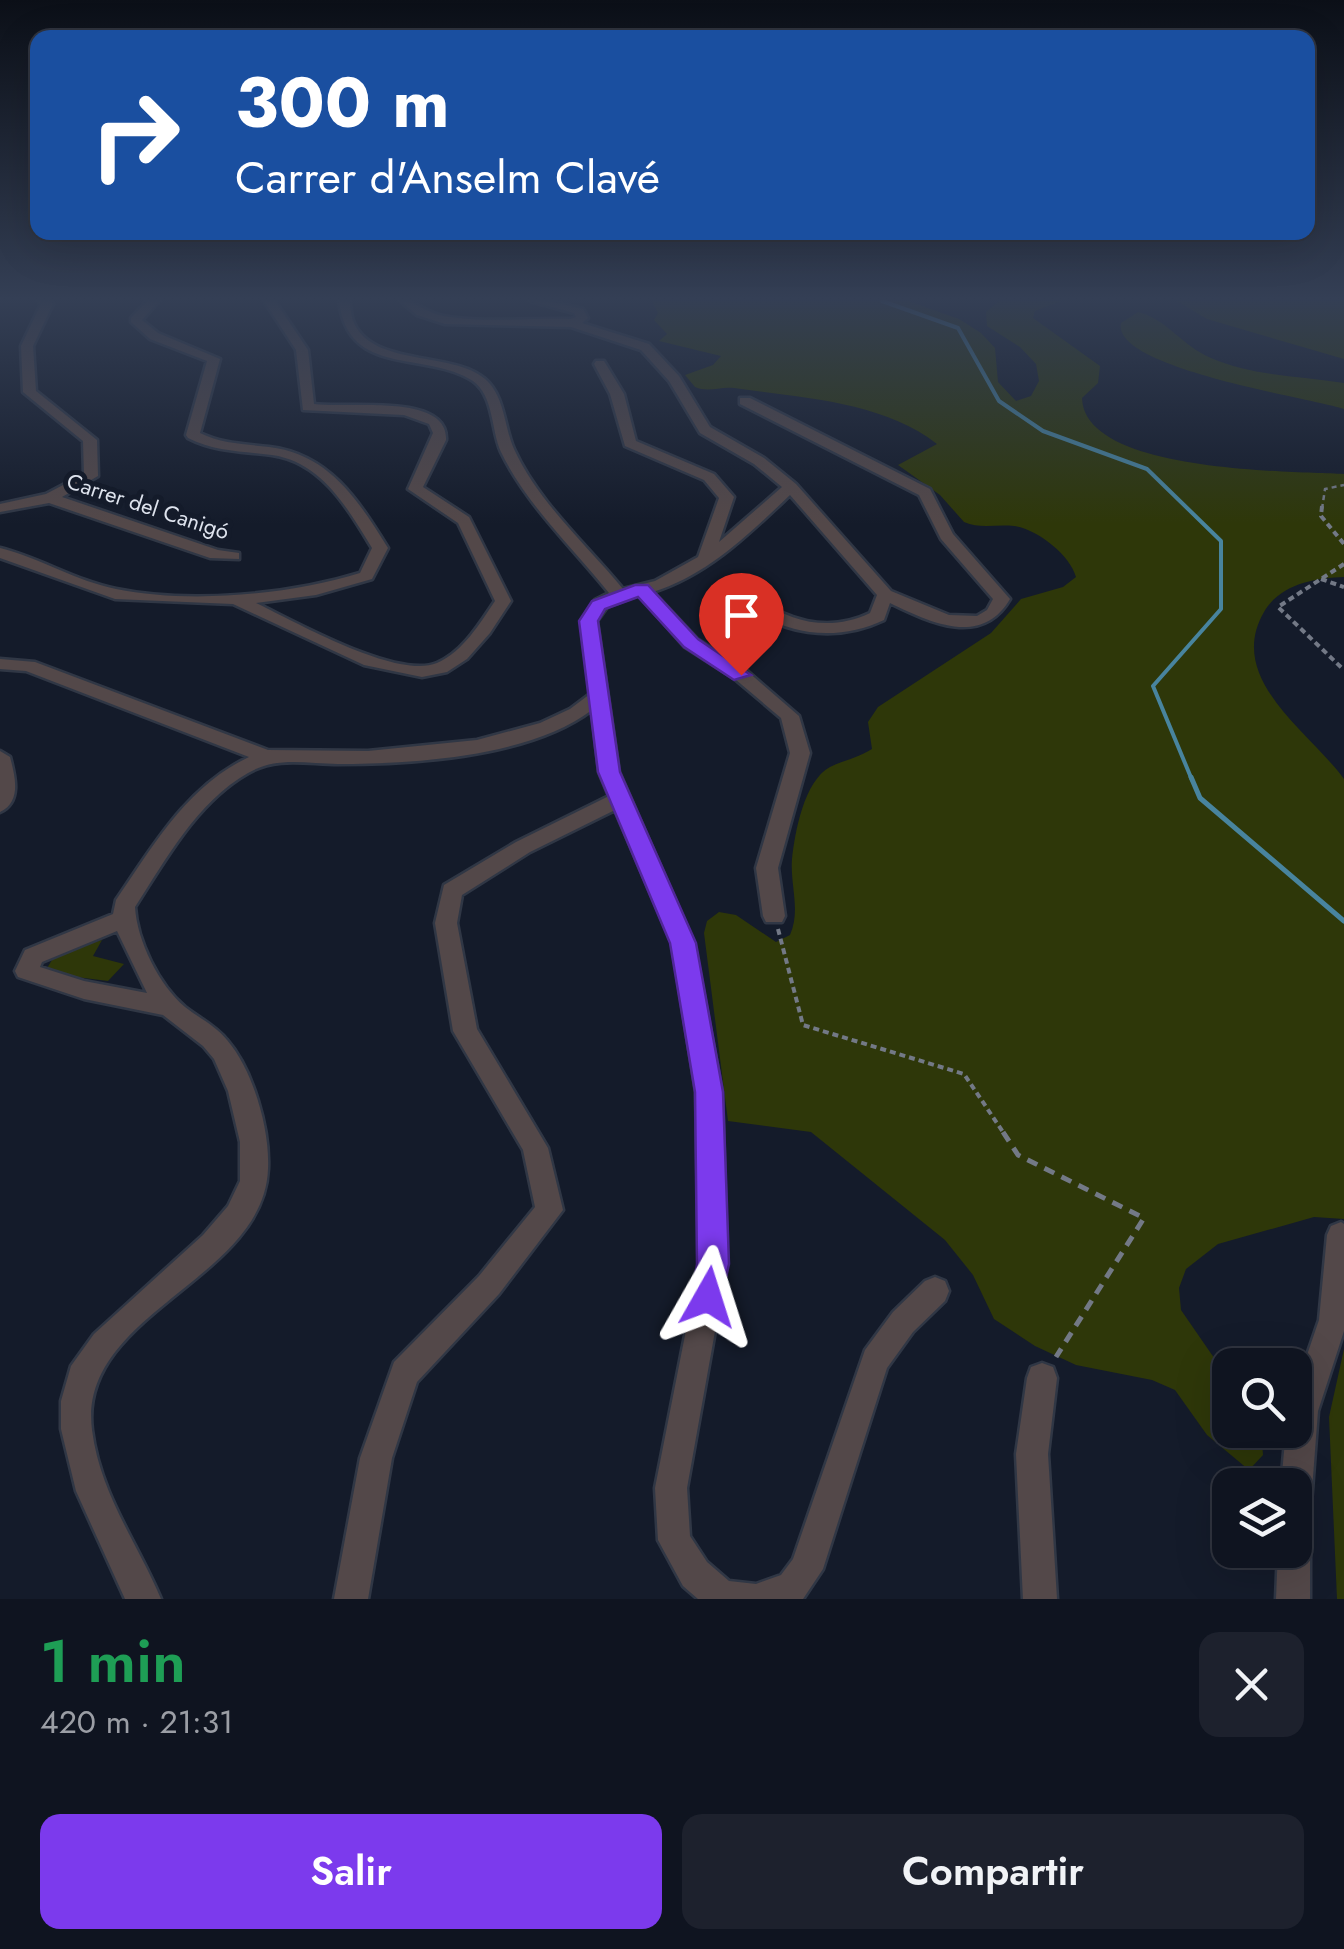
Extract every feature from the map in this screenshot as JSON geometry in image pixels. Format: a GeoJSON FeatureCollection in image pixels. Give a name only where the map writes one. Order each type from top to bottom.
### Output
{"type":"FeatureCollection","features":[{"type":"Feature","properties":{"kind":"street"},"geometry":{"type":"LineString","coordinates":[[0,508],[50,498],[91,476],[90,440],[30,392],[29,376]]}},
{"type":"Feature","properties":{"kind":"street"},"geometry":{"type":"LineString","coordinates":[[0,553],[66,572],[101,591],[240,602],[335,588],[366,576],[380,548],[347,495],[309,462],[282,452],[215,448],[193,435],[209,376]]}},
{"type":"Feature","properties":{"kind":"street"},"geometry":{"type":"LineString","coordinates":[[240,602],[403,672],[438,669],[480,638],[503,601],[464,520],[414,489],[416,472],[440,439],[439,427],[432,418],[405,410],[336,412],[308,407],[305,376]]}},
{"type":"Feature","properties":{"kind":"street"},"geometry":{"type":"LineString","coordinates":[[473,376],[490,390],[511,458],[630,592],[790,716],[800,752],[767,868],[774,916]]}},
{"type":"Feature","properties":{"kind":"street"},"geometry":{"type":"LineString","coordinates":[[607,376],[617,394],[630,443],[709,478],[727,497],[704,559]]}},
{"type":"Feature","properties":{"kind":"street"},"geometry":{"type":"LineString","coordinates":[[669,376],[705,430],[791,487],[884,594],[926,614],[969,621],[987,618],[998,609],[1002,599],[946,536],[925,492],[745,400]]}},
{"type":"Feature","properties":{"kind":"street"},"geometry":{"type":"LineString","coordinates":[[752,1599],[724,1598],[696,1574],[674,1540],[671,1488],[713,1264],[709,1092],[683,943],[609,772],[588,621],[598,605],[659,585],[704,559],[791,487]]}},
{"type":"Feature","properties":{"kind":"street","name":"Carrer del Canigó"},"geometry":{"type":"LineString","coordinates":[[50,498],[216,556],[232,556]]}},
{"type":"Feature","properties":{"kind":"street"},"geometry":{"type":"LineString","coordinates":[[745,594],[775,615],[848,630],[878,616],[884,594]]}},
{"type":"Feature","properties":{"kind":"street"},"geometry":{"type":"LineString","coordinates":[[0,664],[29,666],[265,756],[377,757],[474,745],[572,717],[600,694]]}},
{"type":"Feature","properties":{"kind":"street"},"geometry":{"type":"LineString","coordinates":[[170,1007],[122,919],[124,906],[189,810],[265,756]]}},
{"type":"Feature","properties":{"kind":"street"},"geometry":{"type":"LineString","coordinates":[[0,757],[7,782],[0,804]]}},
{"type":"Feature","properties":{"kind":"street"},"geometry":{"type":"LineString","coordinates":[[350,1599],[376,1458],[406,1372],[489,1285],[549,1210],[535,1148],[464,1031],[446,923],[452,891],[523,848],[622,798]]}},
{"type":"Feature","properties":{"kind":"street"},"geometry":{"type":"LineString","coordinates":[[122,919],[33,956],[26,971],[84,990],[170,1007],[202,1030],[224,1053],[242,1103],[255,1170],[250,1191],[224,1234],[128,1323],[82,1377],[76,1404],[77,1440],[91,1486],[144,1599]]}},
{"type":"Feature","properties":{"kind":"street"},"geometry":{"type":"LineString","coordinates":[[1298,1468],[1303,1411],[1332,1320],[1341,1235]]}},
{"type":"Feature","properties":{"kind":"street"},"geometry":{"type":"LineString","coordinates":[[761,1599],[792,1587],[806,1569],[875,1360],[903,1322],[935,1290]]}},
{"type":"Feature","properties":{"kind":"street"},"geometry":{"type":"LineString","coordinates":[[1040,1599],[1032,1454],[1042,1378]]}},
{"type":"Feature","properties":{"kind":"street"},"geometry":{"type":"LineString","coordinates":[[1294,1568],[1294,1599]]}},
{"type":"Feature","properties":{"kind":"path"},"geometry":{"type":"LineString","coordinates":[[1344,485],[1325,489],[1321,516],[1344,544]]}},
{"type":"Feature","properties":{"kind":"path"},"geometry":{"type":"LineString","coordinates":[[1344,564],[1278,606],[1344,670]]}},
{"type":"Feature","properties":{"kind":"path"},"geometry":{"type":"LineString","coordinates":[[1321,579],[1344,588]]}},
{"type":"Feature","properties":{"kind":"path"},"geometry":{"type":"LineString","coordinates":[[774,916],[803,1025],[964,1074],[1018,1154],[1144,1218],[1042,1378]]}},
{"type":"Feature","properties":{"kind":"green space"},"geometry":{"type":"Polygon","coordinates":[[[686,376],[997,376],[998,382],[1016,401],[1031,396],[1038,376],[1099,376],[1098,383],[1082,398],[1092,423],[1116,441],[1194,463],[1344,474],[1344,577],[1310,581],[1271,602],[1255,636],[1255,660],[1277,703],[1344,779],[1344,1219],[1314,1217],[1218,1244],[1186,1269],[1179,1288],[1181,1310],[1212,1355],[1212,1439],[1175,1390],[1152,1380],[1076,1365],[1035,1346],[994,1319],[973,1275],[945,1240],[811,1132],[728,1121],[704,933],[707,921],[719,912],[736,915],[776,942],[790,935],[795,916],[792,859],[796,835],[807,795],[821,774],[872,749],[868,722],[878,707],[991,633],[1021,599],[1063,587],[1076,577],[1067,560],[1042,538],[1014,526],[964,522],[940,495],[898,465],[937,444],[915,430],[840,404],[734,388],[695,387],[686,376]]]}},
{"type":"Feature","properties":{"kind":"green space"},"geometry":{"type":"Polygon","coordinates":[[[1205,376],[1287,376],[1344,383],[1344,409],[1205,376]]]}},
{"type":"Feature","properties":{"kind":"green space"},"geometry":{"type":"Polygon","coordinates":[[[102,940],[93,956],[124,964],[108,981],[44,973],[55,955],[102,940]]]}},
{"type":"Feature","properties":{"kind":"green space"},"geometry":{"type":"Polygon","coordinates":[[[1344,1349],[1344,1599],[1337,1599],[1329,1417],[1344,1349]]]}},
{"type":"Feature","properties":{"kind":"green space"},"geometry":{"type":"Polygon","coordinates":[[[1223,1448],[1262,1448],[1263,1455],[1247,1468],[1223,1448]]]}},
{"type":"Feature","properties":{"kind":"waterway"},"geometry":{"type":"LineString","coordinates":[[985,376],[999,401],[1043,431],[1147,469],[1221,541],[1221,609],[1153,686],[1192,780]]}},
{"type":"Feature","properties":{"kind":"waterway"},"geometry":{"type":"LineString","coordinates":[[1191,777],[1200,798],[1344,921]]}},
{"type":"Feature","properties":{"kind":"route"},"geometry":{"type":"LineString","coordinates":[[708,1297],[713,1264],[709,1092],[683,943],[655,870],[609,772],[588,621],[598,605],[618,594],[642,589],[691,643],[741,675]]}}]}
